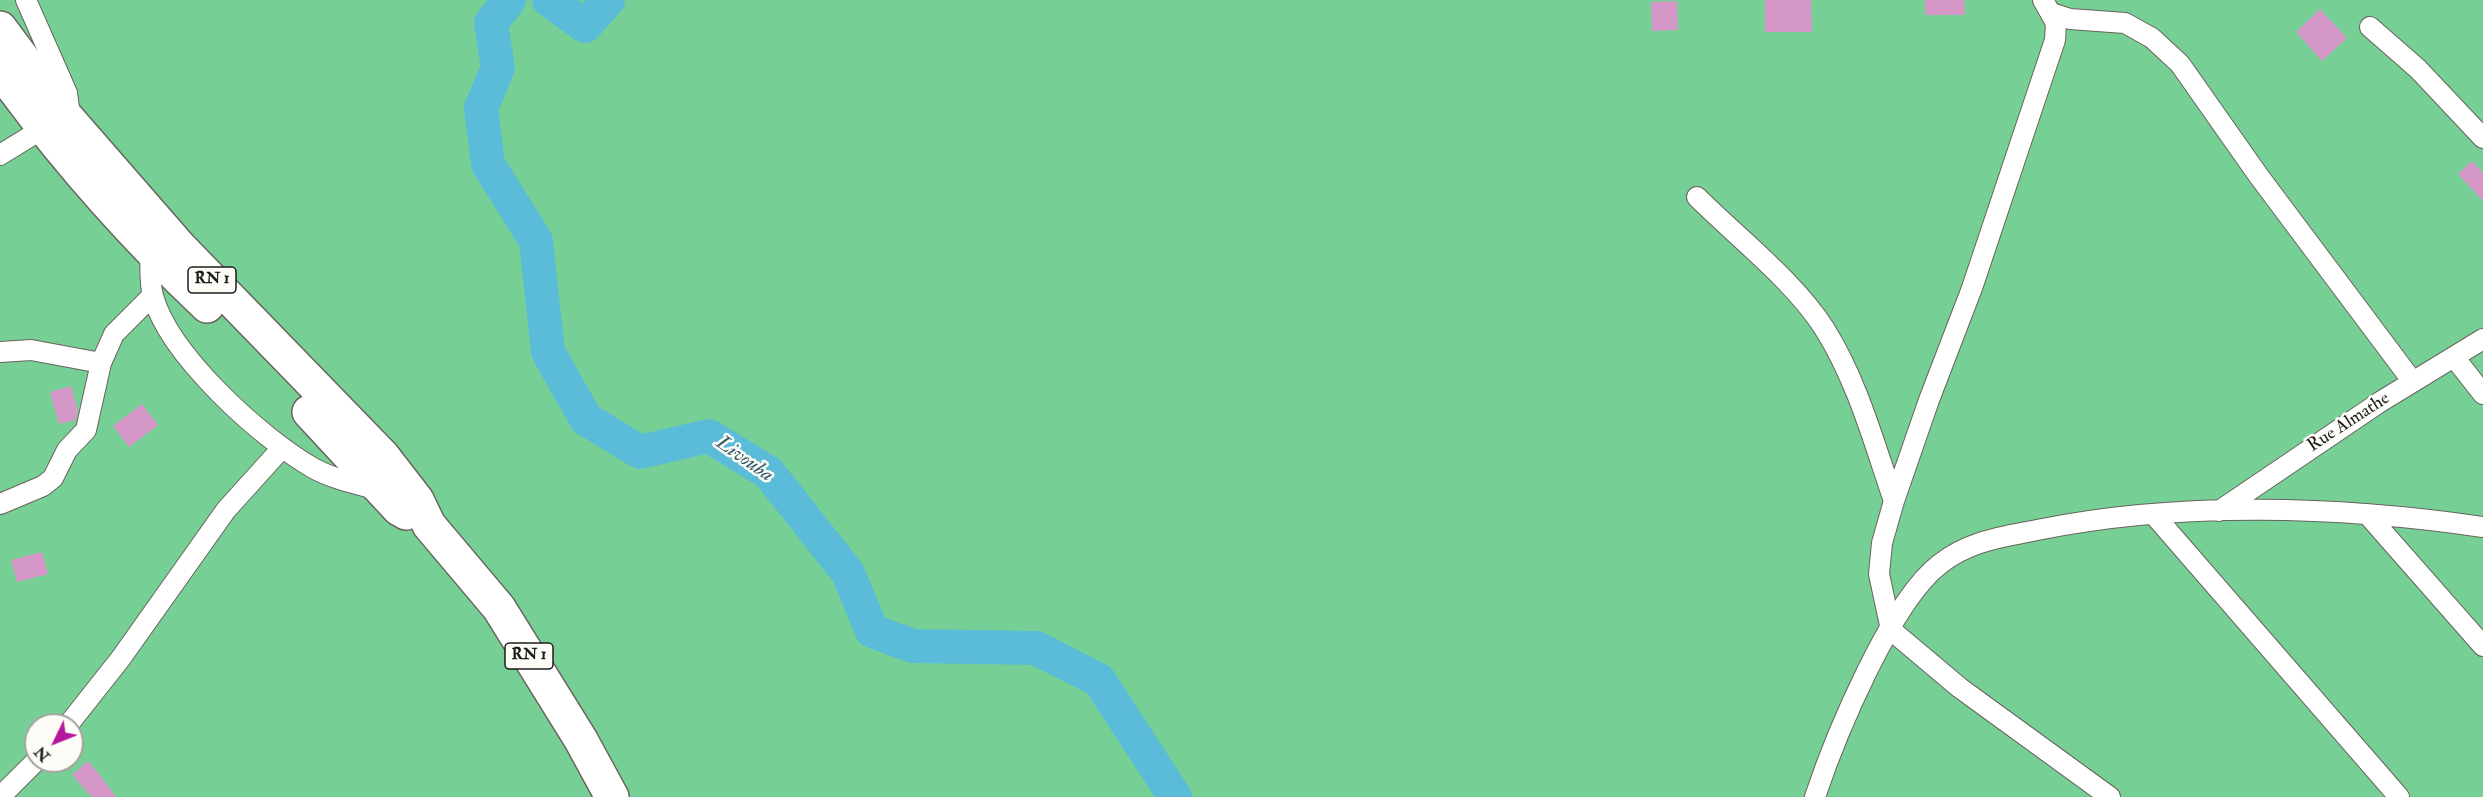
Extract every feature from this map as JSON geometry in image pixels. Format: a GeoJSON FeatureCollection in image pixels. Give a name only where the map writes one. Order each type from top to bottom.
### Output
{"type":"FeatureCollection","features":[{"type":"Feature","properties":{"kind":"highway","name":"RN 1"},"geometry":{"type":"LineString","coordinates":[[0,28],[54,122],[150,250],[243,340],[399,509],[429,525]]}},
{"type":"Feature","properties":{"kind":"highway","name":"RN 1"},"geometry":{"type":"LineString","coordinates":[[0,70],[180,247],[383,456],[417,500],[429,525],[499,608],[581,741],[612,797]]}},
{"type":"Feature","properties":{"kind":"street"},"geometry":{"type":"LineString","coordinates":[[0,155],[54,122],[69,108],[67,93],[26,0]]}},
{"type":"Feature","properties":{"kind":"street"},"geometry":{"type":"LineString","coordinates":[[2047,7],[2070,19],[2125,23],[2152,38],[2180,64],[2258,175],[2413,382]]}},
{"type":"Feature","properties":{"kind":"street"},"geometry":{"type":"LineString","coordinates":[[2047,7],[2057,31],[2045,73],[1972,288],[1929,400],[1894,501],[1882,543],[1879,574],[1891,630],[1960,688],[2110,797]]}},
{"type":"Feature","properties":{"kind":"street"},"geometry":{"type":"LineString","coordinates":[[2370,27],[2418,69],[2483,138]]}},
{"type":"Feature","properties":{"kind":"street"},"geometry":{"type":"LineString","coordinates":[[1697,197],[1796,292],[1824,327],[1846,368],[1894,501]]}},
{"type":"Feature","properties":{"kind":"street"},"geometry":{"type":"LineString","coordinates":[[150,250],[153,295],[170,332],[210,383],[249,422],[282,448],[315,469],[345,481],[381,490]]}},
{"type":"Feature","properties":{"kind":"street"},"geometry":{"type":"LineString","coordinates":[[0,504],[43,486],[53,478],[67,450],[86,430],[100,363],[114,334],[153,295]]}},
{"type":"Feature","properties":{"kind":"street"},"geometry":{"type":"LineString","coordinates":[[0,337],[31,350],[100,363]]}},
{"type":"Feature","properties":{"kind":"street","name":"Rue Almathe"},"geometry":{"type":"LineString","coordinates":[[2219,511],[2413,382],[2483,339]]}},
{"type":"Feature","properties":{"kind":"street"},"geometry":{"type":"LineString","coordinates":[[0,352],[31,350]]}},
{"type":"Feature","properties":{"kind":"street"},"geometry":{"type":"LineString","coordinates":[[2454,357],[2483,394]]}},
{"type":"Feature","properties":{"kind":"street"},"geometry":{"type":"LineString","coordinates":[[77,713],[121,658],[226,510],[282,448]]}},
{"type":"Feature","properties":{"kind":"street"},"geometry":{"type":"LineString","coordinates":[[1815,797],[1850,708],[1918,584],[1940,564],[1966,548],[1992,537],[2069,524],[2219,511],[2404,516],[2483,527]]}},
{"type":"Feature","properties":{"kind":"street"},"geometry":{"type":"LineString","coordinates":[[2367,514],[2483,646]]}},
{"type":"Feature","properties":{"kind":"street"},"geometry":{"type":"LineString","coordinates":[[2155,516],[2399,797]]}},
{"type":"Feature","properties":{"kind":"street"},"geometry":{"type":"LineString","coordinates":[[0,797],[24,773]]}},
{"type":"Feature","properties":{"kind":"green space"},"geometry":{"type":"Polygon","coordinates":[[[0,0],[2483,0],[2483,797],[0,797],[0,0]]]}},
{"type":"Feature","properties":{"kind":"building"},"geometry":{"type":"Polygon","coordinates":[[[1765,0],[1811,0],[1812,32],[1765,32],[1765,0]]]}},
{"type":"Feature","properties":{"kind":"building"},"geometry":{"type":"Polygon","coordinates":[[[1925,0],[1964,0],[1965,15],[1925,15],[1925,0]]]}},
{"type":"Feature","properties":{"kind":"building"},"geometry":{"type":"Polygon","coordinates":[[[1677,1],[1678,30],[1652,31],[1651,2],[1677,1]]]}},
{"type":"Feature","properties":{"kind":"building"},"geometry":{"type":"Polygon","coordinates":[[[2320,9],[2347,38],[2322,61],[2296,32],[2320,9]]]}},
{"type":"Feature","properties":{"kind":"building"},"geometry":{"type":"Polygon","coordinates":[[[2472,161],[2483,173],[2483,201],[2458,174],[2472,161]]]}},
{"type":"Feature","properties":{"kind":"building"},"geometry":{"type":"Polygon","coordinates":[[[71,386],[78,411],[76,420],[59,424],[50,392],[71,386]]]}},
{"type":"Feature","properties":{"kind":"building"},"geometry":{"type":"Polygon","coordinates":[[[142,404],[158,425],[129,447],[113,426],[142,404]]]}},
{"type":"Feature","properties":{"kind":"building"},"geometry":{"type":"Polygon","coordinates":[[[42,552],[48,574],[17,582],[11,560],[42,552]]]}},
{"type":"Feature","properties":{"kind":"building"},"geometry":{"type":"Polygon","coordinates":[[[88,761],[116,797],[92,797],[72,775],[84,773],[84,764],[88,761]]]}},
{"type":"Feature","properties":{"kind":"waterway","name":"Livouba"},"geometry":{"type":"LineString","coordinates":[[509,0],[491,23],[498,68],[481,108],[488,164],[536,241],[548,352],[586,419],[640,452],[709,436],[769,473],[848,573],[872,631],[913,646],[1036,648],[1099,680],[1175,797]]}},
{"type":"Feature","properties":{"kind":"waterway","name":"Livouba"},"geometry":{"type":"LineString","coordinates":[[549,0],[585,26],[608,0]]}}]}
